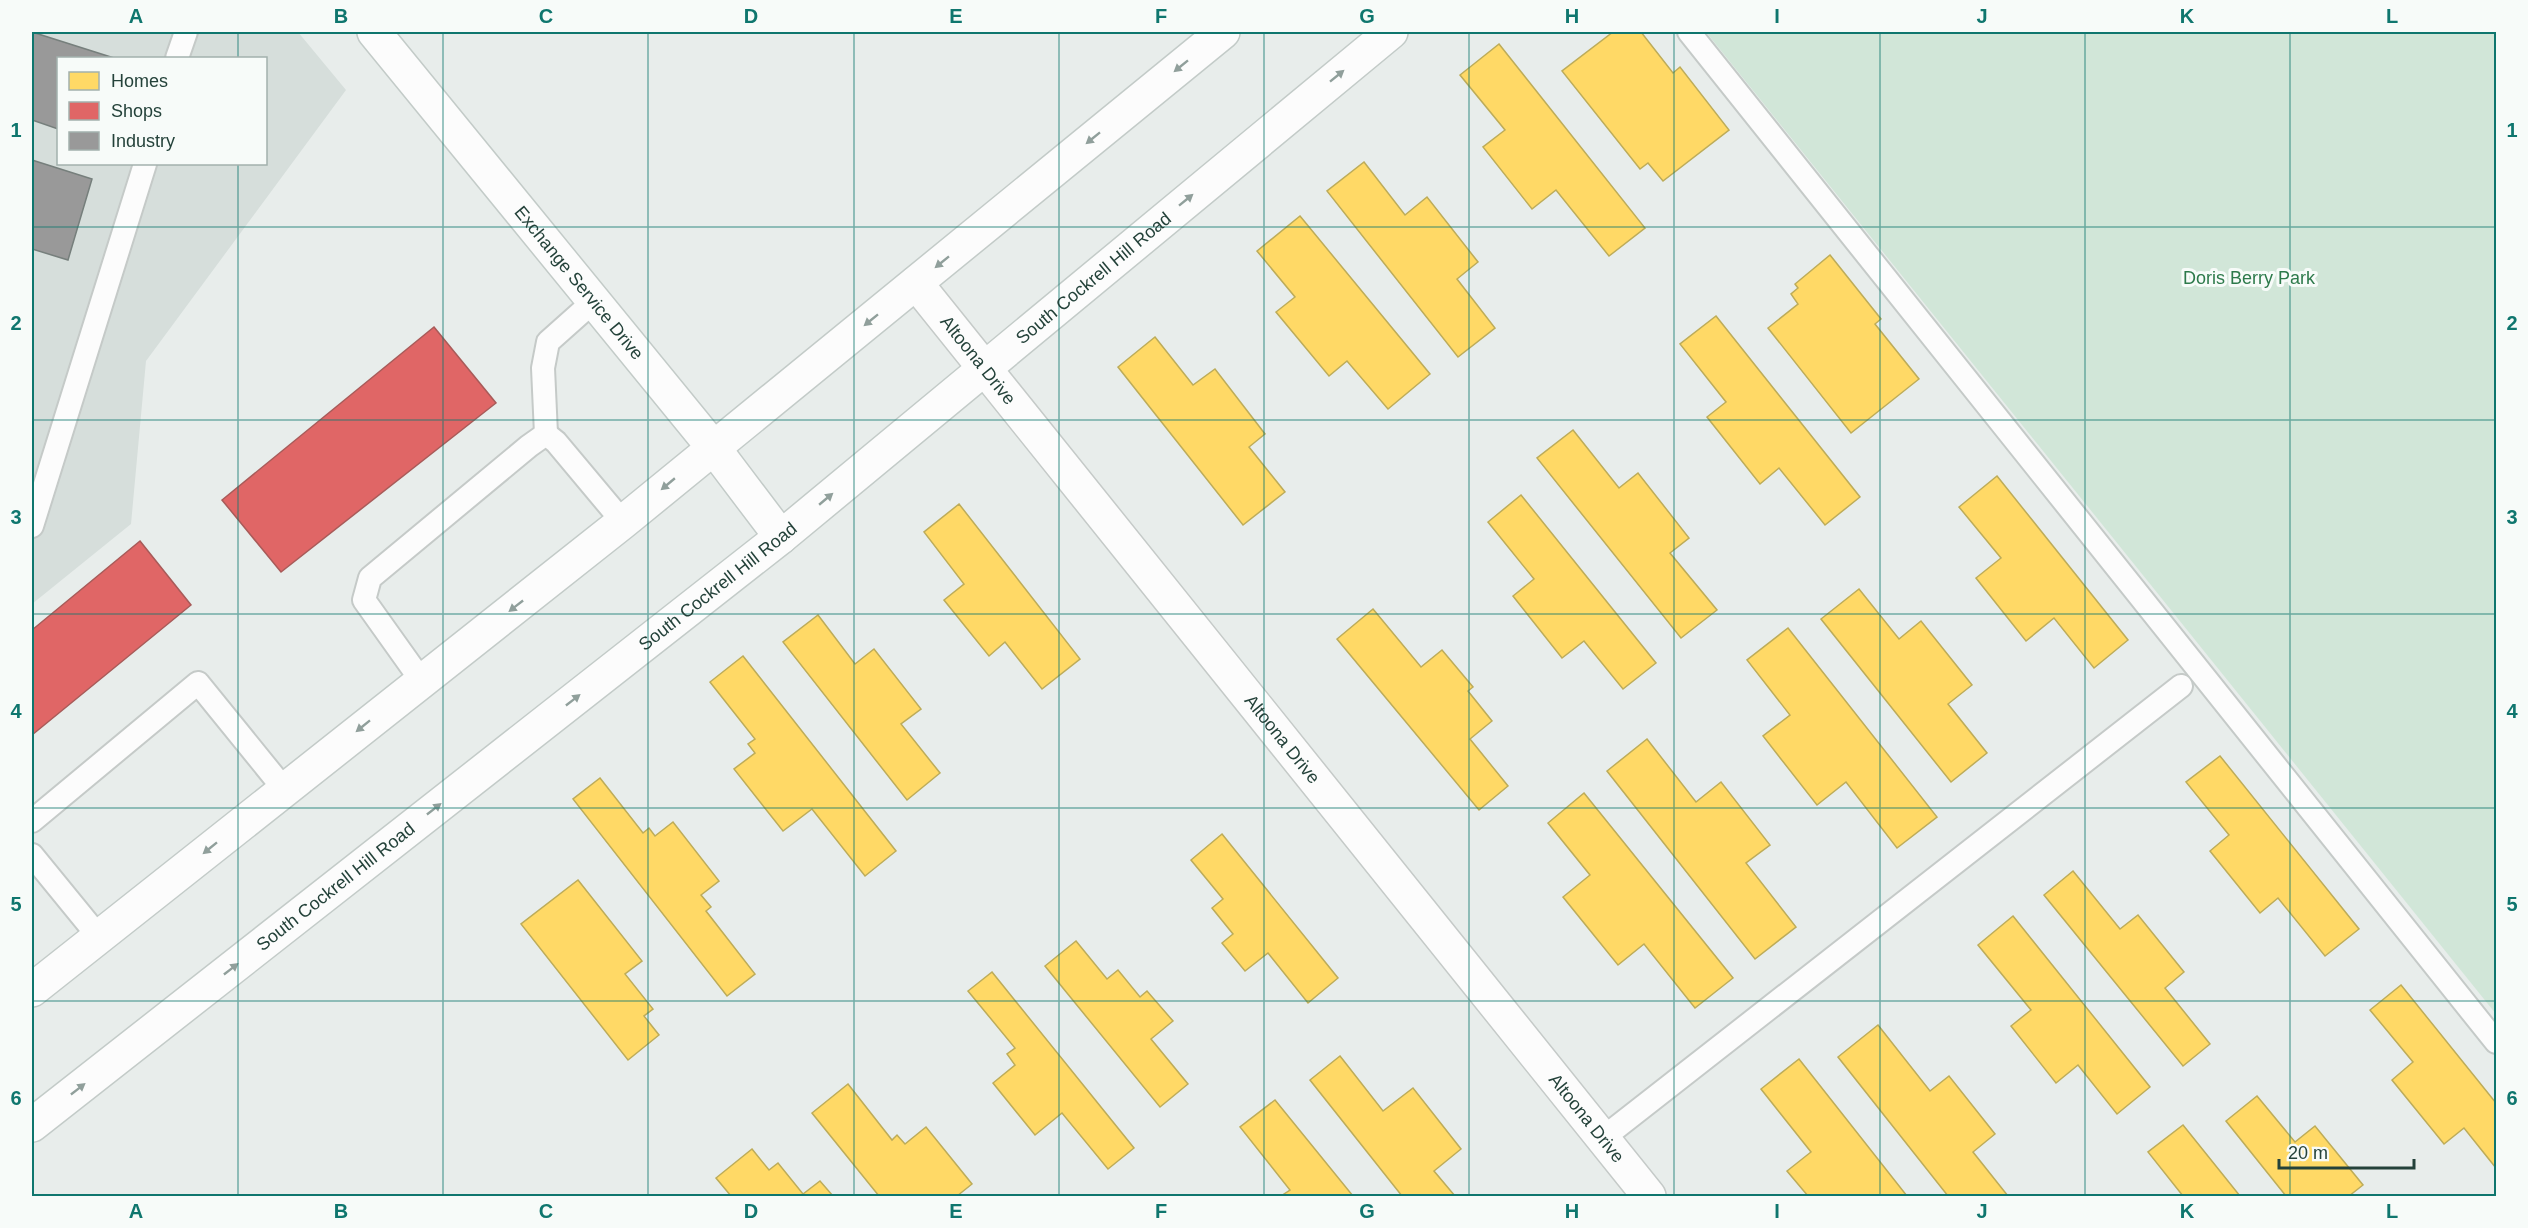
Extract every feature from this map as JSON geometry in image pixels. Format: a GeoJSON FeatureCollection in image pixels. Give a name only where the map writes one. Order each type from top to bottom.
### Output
{"type":"FeatureCollection","features":[{"type":"Feature","properties":{"kind":"main road","name":"Exchange Service Drive"},"geometry":{"type":"LineString","coordinates":[[374,32],[713,447],[781,537]]}},
{"type":"Feature","properties":{"kind":"main road"},"geometry":{"type":"LineString","coordinates":[[32,990],[623,522],[1223,32]]}},
{"type":"Feature","properties":{"kind":"main road","name":"South Cockrell Hill Road"},"geometry":{"type":"LineString","coordinates":[[32,1125],[781,537],[1391,32]]}},
{"type":"Feature","properties":{"kind":"main road","name":"Altoona Drive"},"geometry":{"type":"LineString","coordinates":[[916,283],[1649,1197]]}},
{"type":"Feature","properties":{"kind":"lane"},"geometry":{"type":"LineString","coordinates":[[177,57],[186,32]]}},
{"type":"Feature","properties":{"kind":"lane"},"geometry":{"type":"LineString","coordinates":[[1689,32],[2496,1042]]}},
{"type":"Feature","properties":{"kind":"lane"},"geometry":{"type":"LineString","coordinates":[[32,526],[145,165]]}},
{"type":"Feature","properties":{"kind":"lane"},"geometry":{"type":"LineString","coordinates":[[594,301],[548,342],[543,368],[546,434],[623,522]]}},
{"type":"Feature","properties":{"kind":"lane"},"geometry":{"type":"LineString","coordinates":[[421,680],[364,600],[370,578],[546,434]]}},
{"type":"Feature","properties":{"kind":"lane"},"geometry":{"type":"LineString","coordinates":[[32,821],[198,683],[284,789]]}},
{"type":"Feature","properties":{"kind":"lane"},"geometry":{"type":"LineString","coordinates":[[1603,1138],[2181,686]]}},
{"type":"Feature","properties":{"kind":"lane"},"geometry":{"type":"LineString","coordinates":[[32,855],[99,937]]}},
{"type":"Feature","properties":{"kind":"shaded area"},"geometry":{"type":"Polygon","coordinates":[[[32,32],[298,32],[346,90],[146,361],[131,524],[32,604],[32,32]]]}},
{"type":"Feature","properties":{"kind":"green space","name":"Doris Berry Park"},"geometry":{"type":"Polygon","coordinates":[[[1706,32],[2496,32],[2496,1014],[1706,32]]]}},
{"type":"Feature","properties":{"kind":"building: Homes"},"geometry":{"type":"Polygon","coordinates":[[[1613,32],[1641,32],[1673,73],[1680,67],[1729,130],[1663,181],[1648,163],[1640,169],[1562,71],[1613,32]]]}},
{"type":"Feature","properties":{"kind":"building: Homes"},"geometry":{"type":"Polygon","coordinates":[[[1499,44],[1645,228],[1609,256],[1556,190],[1532,209],[1483,147],[1505,130],[1460,75],[1499,44]]]}},
{"type":"Feature","properties":{"kind":"building: Homes"},"geometry":{"type":"Polygon","coordinates":[[[1364,162],[1405,215],[1427,197],[1478,262],[1457,279],[1495,328],[1458,357],[1327,191],[1364,162]]]}},
{"type":"Feature","properties":{"kind":"building: Homes"},"geometry":{"type":"Polygon","coordinates":[[[1300,216],[1430,374],[1388,409],[1347,361],[1329,376],[1276,312],[1295,297],[1257,251],[1300,216]]]}},
{"type":"Feature","properties":{"kind":"building: Homes"},"geometry":{"type":"Polygon","coordinates":[[[1830,255],[1881,319],[1875,324],[1919,379],[1851,433],[1768,328],[1798,304],[1791,294],[1798,288],[1795,284],[1830,255]]]}},
{"type":"Feature","properties":{"kind":"building: Homes"},"geometry":{"type":"Polygon","coordinates":[[[1716,316],[1860,497],[1825,525],[1779,468],[1760,484],[1707,417],[1726,402],[1680,344],[1716,316]]]}},
{"type":"Feature","properties":{"kind":"building: Homes"},"geometry":{"type":"Polygon","coordinates":[[[1155,337],[1193,385],[1215,369],[1265,434],[1249,447],[1285,492],[1243,525],[1118,367],[1155,337]]]}},
{"type":"Feature","properties":{"kind":"building: Homes"},"geometry":{"type":"Polygon","coordinates":[[[1573,430],[1619,488],[1638,473],[1689,538],[1670,553],[1717,610],[1681,638],[1537,458],[1573,430]]]}},
{"type":"Feature","properties":{"kind":"building: Homes"},"geometry":{"type":"Polygon","coordinates":[[[1997,476],[2128,640],[2094,668],[2054,618],[2026,641],[1976,578],[2001,558],[1959,507],[1997,476]]]}},
{"type":"Feature","properties":{"kind":"building: Homes"},"geometry":{"type":"Polygon","coordinates":[[[1521,495],[1656,663],[1623,689],[1584,641],[1562,658],[1513,596],[1534,579],[1488,522],[1521,495]]]}},
{"type":"Feature","properties":{"kind":"building: Homes"},"geometry":{"type":"Polygon","coordinates":[[[959,504],[1080,659],[1042,689],[1005,642],[989,656],[944,600],[964,584],[924,532],[959,504]]]}},
{"type":"Feature","properties":{"kind":"building: Homes"},"geometry":{"type":"Polygon","coordinates":[[[1859,589],[1899,639],[1921,621],[1972,685],[1948,704],[1987,753],[1951,782],[1821,619],[1859,589]]]}},
{"type":"Feature","properties":{"kind":"building: Homes"},"geometry":{"type":"Polygon","coordinates":[[[1373,609],[1421,667],[1442,650],[1473,687],[1468,691],[1492,721],[1470,739],[1508,786],[1479,810],[1337,639],[1373,609]]]}},
{"type":"Feature","properties":{"kind":"building: Homes"},"geometry":{"type":"Polygon","coordinates":[[[818,615],[855,664],[874,649],[921,709],[901,724],[940,773],[907,800],[783,642],[818,615]]]}},
{"type":"Feature","properties":{"kind":"building: Homes"},"geometry":{"type":"Polygon","coordinates":[[[1788,628],[1937,817],[1897,848],[1846,782],[1817,805],[1763,736],[1790,715],[1747,660],[1788,628]]]}},
{"type":"Feature","properties":{"kind":"building: Homes"},"geometry":{"type":"Polygon","coordinates":[[[743,656],[896,851],[865,876],[812,809],[783,831],[734,769],[755,753],[748,744],[755,739],[710,682],[743,656]]]}},
{"type":"Feature","properties":{"kind":"building: Homes"},"geometry":{"type":"Polygon","coordinates":[[[1647,739],[1696,802],[1721,782],[1770,845],[1746,863],[1796,927],[1755,959],[1607,771],[1647,739]]]}},
{"type":"Feature","properties":{"kind":"building: Homes"},"geometry":{"type":"Polygon","coordinates":[[[2220,756],[2359,929],[2325,956],[2278,898],[2260,913],[2210,851],[2229,835],[2186,782],[2220,756]]]}},
{"type":"Feature","properties":{"kind":"building: Homes"},"geometry":{"type":"Polygon","coordinates":[[[600,778],[643,833],[649,828],[655,836],[673,822],[719,881],[701,895],[711,907],[706,911],[755,974],[727,996],[573,799],[600,778]]]}},
{"type":"Feature","properties":{"kind":"building: Homes"},"geometry":{"type":"Polygon","coordinates":[[[1584,793],[1733,978],[1695,1008],[1644,944],[1618,965],[1563,897],[1590,875],[1548,823],[1584,793]]]}},
{"type":"Feature","properties":{"kind":"building: Homes"},"geometry":{"type":"Polygon","coordinates":[[[1222,834],[1338,978],[1308,1003],[1268,953],[1245,971],[1222,943],[1233,934],[1212,908],[1223,899],[1191,860],[1222,834]]]}},
{"type":"Feature","properties":{"kind":"building: Homes"},"geometry":{"type":"Polygon","coordinates":[[[2073,871],[2120,929],[2138,915],[2184,972],[2165,988],[2210,1044],[2183,1066],[2044,895],[2073,871]]]}},
{"type":"Feature","properties":{"kind":"building: Homes"},"geometry":{"type":"Polygon","coordinates":[[[578,880],[642,961],[625,974],[653,1009],[644,1016],[659,1035],[628,1060],[521,924],[578,880]]]}},
{"type":"Feature","properties":{"kind":"building: Homes"},"geometry":{"type":"Polygon","coordinates":[[[2013,916],[2150,1087],[2117,1114],[2078,1065],[2056,1083],[2011,1026],[2031,1010],[1978,945],[2013,916]]]}},
{"type":"Feature","properties":{"kind":"building: Homes"},"geometry":{"type":"Polygon","coordinates":[[[1076,941],[1107,979],[1118,970],[1140,997],[1147,991],[1173,1021],[1151,1039],[1188,1084],[1160,1107],[1045,966],[1076,941]]]}},
{"type":"Feature","properties":{"kind":"building: Homes"},"geometry":{"type":"Polygon","coordinates":[[[992,972],[1134,1148],[1108,1169],[1062,1113],[1035,1135],[993,1083],[1015,1065],[1007,1054],[1015,1048],[968,991],[992,972]]]}},
{"type":"Feature","properties":{"kind":"building: Homes"},"geometry":{"type":"Polygon","coordinates":[[[2401,985],[2496,1103],[2496,1168],[2464,1128],[2444,1144],[2392,1080],[2413,1062],[2370,1010],[2401,985]]]}},
{"type":"Feature","properties":{"kind":"building: Homes"},"geometry":{"type":"Polygon","coordinates":[[[1878,1025],[1930,1091],[1949,1076],[1995,1134],[1973,1152],[2008,1196],[1948,1196],[1838,1057],[1878,1025]]]}},
{"type":"Feature","properties":{"kind":"building: Homes"},"geometry":{"type":"Polygon","coordinates":[[[1340,1056],[1383,1111],[1413,1088],[1461,1149],[1434,1171],[1455,1196],[1402,1196],[1310,1080],[1340,1056]]]}},
{"type":"Feature","properties":{"kind":"building: Homes"},"geometry":{"type":"Polygon","coordinates":[[[1799,1059],[1907,1196],[1808,1196],[1787,1171],[1811,1152],[1761,1089],[1799,1059]]]}},
{"type":"Feature","properties":{"kind":"building: Homes"},"geometry":{"type":"Polygon","coordinates":[[[848,1084],[892,1140],[897,1135],[905,1144],[926,1127],[972,1184],[957,1196],[879,1196],[812,1113],[848,1084]]]}},
{"type":"Feature","properties":{"kind":"building: Homes"},"geometry":{"type":"Polygon","coordinates":[[[2257,1096],[2295,1142],[2315,1126],[2363,1185],[2349,1196],[2286,1196],[2226,1121],[2257,1096]]]}},
{"type":"Feature","properties":{"kind":"building: Homes"},"geometry":{"type":"Polygon","coordinates":[[[1275,1100],[1353,1196],[1281,1196],[1290,1190],[1240,1127],[1275,1100]]]}},
{"type":"Feature","properties":{"kind":"building: Homes"},"geometry":{"type":"Polygon","coordinates":[[[2183,1125],[2240,1196],[2183,1196],[2148,1152],[2183,1125]]]}},
{"type":"Feature","properties":{"kind":"building: Homes"},"geometry":{"type":"Polygon","coordinates":[[[752,1149],[769,1170],[778,1163],[803,1194],[820,1181],[833,1196],[731,1196],[716,1178],[752,1149]]]}},
{"type":"Feature","properties":{"kind":"building: Shops"},"geometry":{"type":"Polygon","coordinates":[[[434,327],[496,403],[281,572],[222,500],[434,327]]]}},
{"type":"Feature","properties":{"kind":"building: Shops"},"geometry":{"type":"Polygon","coordinates":[[[140,541],[191,605],[32,735],[32,630],[140,541]]]}},
{"type":"Feature","properties":{"kind":"building: Industry"},"geometry":{"type":"Polygon","coordinates":[[[32,32],[111,57],[57,57],[57,129],[32,120],[32,32]]]}},
{"type":"Feature","properties":{"kind":"building: Industry"},"geometry":{"type":"Polygon","coordinates":[[[32,160],[92,179],[68,260],[32,249],[32,160]]]}}]}
